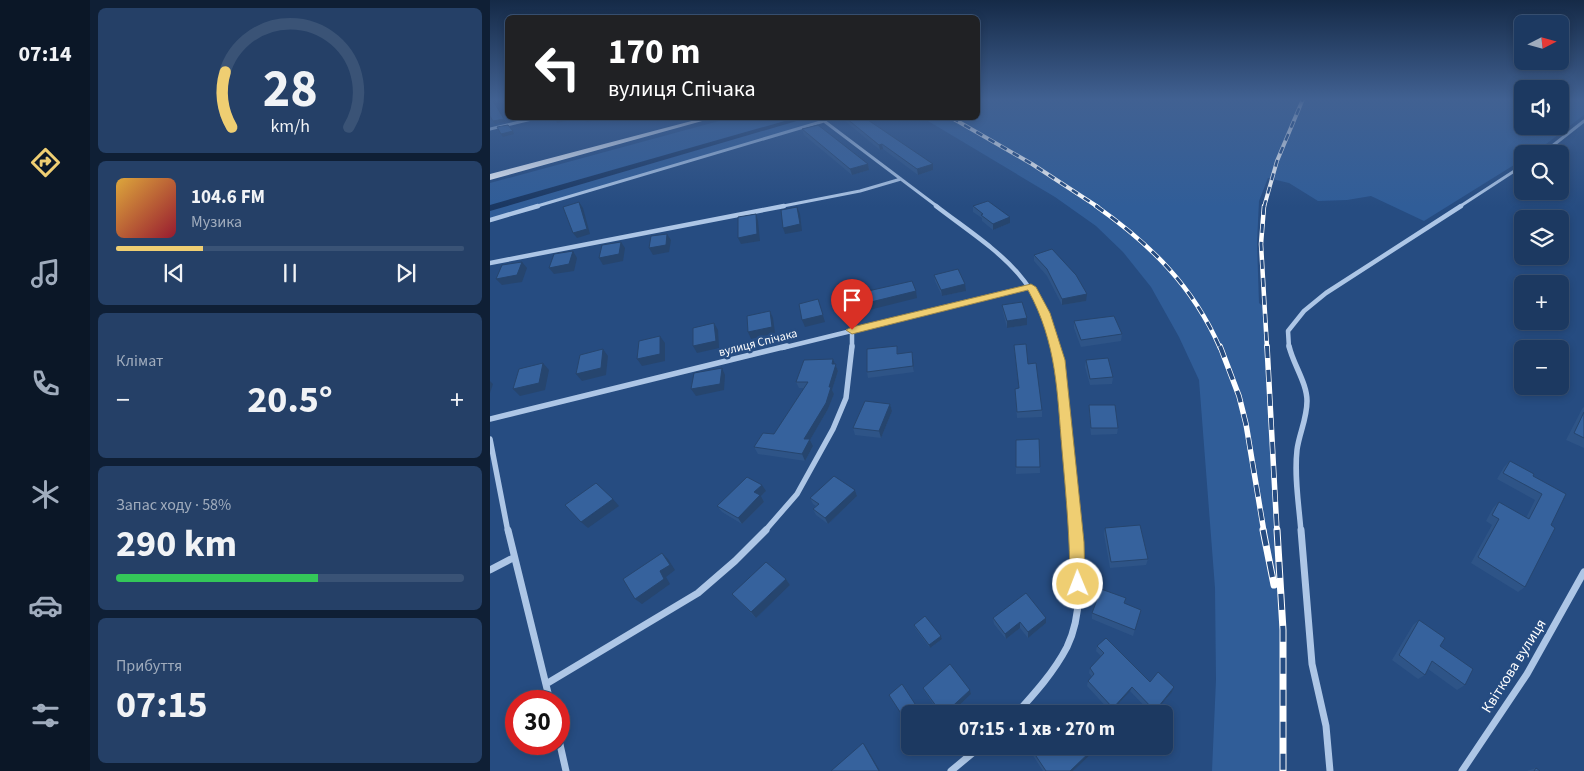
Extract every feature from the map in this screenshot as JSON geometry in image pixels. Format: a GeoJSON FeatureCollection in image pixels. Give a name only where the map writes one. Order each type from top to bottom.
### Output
{"type":"FeatureCollection","features":[{"type":"Feature","properties":{"kind":"main road"},"geometry":{"type":"LineString","coordinates":[[490,177],[646,135]]}},
{"type":"Feature","properties":{"kind":"street"},"geometry":{"type":"LineString","coordinates":[[490,220],[769,135]]}},
{"type":"Feature","properties":{"kind":"street"},"geometry":{"type":"LineString","coordinates":[[843,135],[1005,258],[1031,287],[1045,313],[1059,360],[1077,542],[1078,584],[1075,623],[1064,652],[1050,675],[1024,705]]}},
{"type":"Feature","properties":{"kind":"street"},"geometry":{"type":"LineString","coordinates":[[1553,145],[1566,135]]}},
{"type":"Feature","properties":{"kind":"street"},"geometry":{"type":"LineString","coordinates":[[1330,771],[1326,726],[1312,664],[1296,468],[1297,449],[1304,426],[1307,401],[1305,390],[1289,348],[1288,331],[1304,311],[1326,293],[1514,171]]}},
{"type":"Feature","properties":{"kind":"street"},"geometry":{"type":"LineString","coordinates":[[490,263],[860,192],[901,179]]}},
{"type":"Feature","properties":{"kind":"street","name":"вулиця Спічака"},"geometry":{"type":"LineString","coordinates":[[490,419],[1031,287]]}},
{"type":"Feature","properties":{"kind":"street"},"geometry":{"type":"LineString","coordinates":[[546,684],[698,593],[735,561],[772,524],[797,494],[833,429],[846,398],[852,350],[852,330]]}},
{"type":"Feature","properties":{"kind":"street"},"geometry":{"type":"LineString","coordinates":[[490,439],[513,558],[547,690]]}},
{"type":"Feature","properties":{"kind":"street"},"geometry":{"type":"LineString","coordinates":[[490,570],[513,558]]}},
{"type":"Feature","properties":{"kind":"street","name":"Квіткова вулиця"},"geometry":{"type":"LineString","coordinates":[[1462,771],[1480,747],[1557,624],[1584,572]]}},
{"type":"Feature","properties":{"kind":"street"},"geometry":{"type":"LineString","coordinates":[[562,755],[566,771]]}},
{"type":"Feature","properties":{"kind":"street"},"geometry":{"type":"LineString","coordinates":[[951,771],[970,755]]}},
{"type":"Feature","properties":{"kind":"shaded area"},"geometry":{"type":"Polygon","coordinates":[[[667,135],[777,135],[490,221],[490,183],[667,135]]]}},
{"type":"Feature","properties":{"kind":"shaded area"},"geometry":{"type":"Polygon","coordinates":[[[951,135],[1558,135],[1545,145],[1514,145],[1514,165],[1424,221],[1371,196],[1347,200],[1318,201],[1289,183],[1268,178],[1259,201],[1257,243],[1259,303],[1264,307],[1283,630],[1283,771],[1212,771],[1216,680],[1215,588],[1199,380],[1179,337],[1151,287],[1123,252],[1096,226],[1055,197],[951,135]]]}},
{"type":"Feature","properties":{"kind":"building"},"geometry":{"type":"Polygon","coordinates":[[[809,135],[831,135],[868,164],[850,169],[809,135]]]}},
{"type":"Feature","properties":{"kind":"building"},"geometry":{"type":"Polygon","coordinates":[[[867,135],[890,135],[933,164],[917,169],[882,144],[879,145],[867,135]]]}},
{"type":"Feature","properties":{"kind":"building"},"geometry":{"type":"Polygon","coordinates":[[[988,201],[1010,217],[993,224],[973,206],[988,201]]]}},
{"type":"Feature","properties":{"kind":"building"},"geometry":{"type":"Polygon","coordinates":[[[579,202],[587,229],[573,233],[563,207],[579,202]]]}},
{"type":"Feature","properties":{"kind":"building"},"geometry":{"type":"Polygon","coordinates":[[[797,207],[800,224],[783,228],[781,210],[797,207]]]}},
{"type":"Feature","properties":{"kind":"building"},"geometry":{"type":"Polygon","coordinates":[[[756,214],[757,234],[738,238],[738,217],[756,214]]]}},
{"type":"Feature","properties":{"kind":"building"},"geometry":{"type":"Polygon","coordinates":[[[667,234],[666,245],[649,248],[651,236],[667,234]]]}},
{"type":"Feature","properties":{"kind":"building"},"geometry":{"type":"Polygon","coordinates":[[[621,242],[619,254],[599,258],[602,245],[621,242]]]}},
{"type":"Feature","properties":{"kind":"building"},"geometry":{"type":"Polygon","coordinates":[[[1052,249],[1076,275],[1087,294],[1062,299],[1047,269],[1034,255],[1052,249]]]}},
{"type":"Feature","properties":{"kind":"building"},"geometry":{"type":"Polygon","coordinates":[[[573,251],[569,264],[549,268],[554,254],[573,251]]]}},
{"type":"Feature","properties":{"kind":"building"},"geometry":{"type":"Polygon","coordinates":[[[522,262],[517,275],[496,279],[502,265],[522,262]]]}},
{"type":"Feature","properties":{"kind":"building"},"geometry":{"type":"Polygon","coordinates":[[[958,269],[965,284],[941,290],[934,275],[958,269]]]}},
{"type":"Feature","properties":{"kind":"building"},"geometry":{"type":"Polygon","coordinates":[[[912,281],[916,291],[850,308],[846,296],[912,281]]]}},
{"type":"Feature","properties":{"kind":"building"},"geometry":{"type":"Polygon","coordinates":[[[818,299],[823,315],[802,320],[799,304],[818,299]]]}},
{"type":"Feature","properties":{"kind":"building"},"geometry":{"type":"Polygon","coordinates":[[[1022,302],[1027,318],[1007,321],[1002,305],[1022,302]]]}},
{"type":"Feature","properties":{"kind":"building"},"geometry":{"type":"Polygon","coordinates":[[[770,311],[772,327],[748,332],[747,316],[770,311]]]}},
{"type":"Feature","properties":{"kind":"building"},"geometry":{"type":"Polygon","coordinates":[[[1114,316],[1122,334],[1081,340],[1074,321],[1114,316]]]}},
{"type":"Feature","properties":{"kind":"building"},"geometry":{"type":"Polygon","coordinates":[[[714,323],[716,341],[693,346],[693,328],[714,323]]]}},
{"type":"Feature","properties":{"kind":"building"},"geometry":{"type":"Polygon","coordinates":[[[660,336],[660,354],[637,359],[639,341],[660,336]]]}},
{"type":"Feature","properties":{"kind":"building"},"geometry":{"type":"Polygon","coordinates":[[[1026,344],[1028,364],[1036,363],[1042,410],[1017,412],[1015,389],[1019,388],[1014,345],[1026,344]]]}},
{"type":"Feature","properties":{"kind":"building"},"geometry":{"type":"Polygon","coordinates":[[[897,346],[897,354],[912,352],[913,366],[867,372],[867,349],[897,346]]]}},
{"type":"Feature","properties":{"kind":"building"},"geometry":{"type":"Polygon","coordinates":[[[603,349],[601,368],[576,374],[580,355],[603,349]]]}},
{"type":"Feature","properties":{"kind":"building"},"geometry":{"type":"Polygon","coordinates":[[[1108,358],[1113,377],[1090,379],[1086,360],[1108,358]]]}},
{"type":"Feature","properties":{"kind":"building"},"geometry":{"type":"Polygon","coordinates":[[[833,359],[832,364],[836,364],[826,403],[804,439],[810,439],[802,454],[754,447],[763,433],[774,434],[808,382],[796,382],[804,360],[833,359]]]}},
{"type":"Feature","properties":{"kind":"building"},"geometry":{"type":"Polygon","coordinates":[[[543,363],[539,383],[513,389],[519,369],[543,363]]]}},
{"type":"Feature","properties":{"kind":"building"},"geometry":{"type":"Polygon","coordinates":[[[722,368],[720,384],[691,389],[694,373],[722,368]]]}},
{"type":"Feature","properties":{"kind":"building"},"geometry":{"type":"Polygon","coordinates":[[[865,401],[890,404],[879,431],[853,428],[865,401]]]}},
{"type":"Feature","properties":{"kind":"building"},"geometry":{"type":"Polygon","coordinates":[[[1089,405],[1115,405],[1118,428],[1091,428],[1089,405]]]}},
{"type":"Feature","properties":{"kind":"building"},"geometry":{"type":"Polygon","coordinates":[[[1584,412],[1584,438],[1574,433],[1584,412]]]}},
{"type":"Feature","properties":{"kind":"building"},"geometry":{"type":"Polygon","coordinates":[[[1039,439],[1040,467],[1016,467],[1016,440],[1039,439]]]}},
{"type":"Feature","properties":{"kind":"building"},"geometry":{"type":"Polygon","coordinates":[[[1510,461],[1566,494],[1551,525],[1555,528],[1525,587],[1478,557],[1499,519],[1492,515],[1499,502],[1529,519],[1542,494],[1503,473],[1510,461]]]}},
{"type":"Feature","properties":{"kind":"building"},"geometry":{"type":"Polygon","coordinates":[[[834,476],[855,490],[825,518],[813,509],[819,504],[810,498],[834,476]]]}},
{"type":"Feature","properties":{"kind":"building"},"geometry":{"type":"Polygon","coordinates":[[[747,477],[762,485],[754,492],[760,495],[738,518],[717,506],[747,477]]]}},
{"type":"Feature","properties":{"kind":"building"},"geometry":{"type":"Polygon","coordinates":[[[596,483],[613,499],[581,522],[565,505],[596,483]]]}},
{"type":"Feature","properties":{"kind":"building"},"geometry":{"type":"Polygon","coordinates":[[[1140,525],[1148,559],[1111,562],[1105,528],[1140,525]]]}},
{"type":"Feature","properties":{"kind":"building"},"geometry":{"type":"Polygon","coordinates":[[[662,553],[670,565],[660,571],[664,579],[635,599],[623,579],[662,553]]]}},
{"type":"Feature","properties":{"kind":"building"},"geometry":{"type":"Polygon","coordinates":[[[766,562],[786,579],[751,612],[732,594],[766,562]]]}},
{"type":"Feature","properties":{"kind":"building"},"geometry":{"type":"Polygon","coordinates":[[[1101,589],[1126,598],[1124,603],[1141,610],[1135,630],[1092,613],[1101,589]]]}},
{"type":"Feature","properties":{"kind":"building"},"geometry":{"type":"Polygon","coordinates":[[[1026,593],[1046,618],[1028,632],[1020,622],[1005,634],[993,618],[1026,593]]]}},
{"type":"Feature","properties":{"kind":"building"},"geometry":{"type":"Polygon","coordinates":[[[925,616],[941,636],[929,645],[914,625],[925,616]]]}},
{"type":"Feature","properties":{"kind":"building"},"geometry":{"type":"Polygon","coordinates":[[[1419,620],[1445,638],[1440,646],[1473,669],[1465,685],[1432,661],[1425,675],[1399,655],[1419,620]]]}},
{"type":"Feature","properties":{"kind":"building"},"geometry":{"type":"Polygon","coordinates":[[[1106,638],[1150,682],[1158,672],[1174,687],[1160,705],[1149,705],[1132,687],[1116,705],[1110,705],[1088,681],[1094,674],[1090,668],[1104,653],[1097,646],[1106,638]]]}},
{"type":"Feature","properties":{"kind":"building"},"geometry":{"type":"Polygon","coordinates":[[[950,664],[970,690],[954,705],[935,705],[923,688],[950,664]]]}},
{"type":"Feature","properties":{"kind":"building"},"geometry":{"type":"Polygon","coordinates":[[[902,684],[916,705],[901,705],[901,713],[889,695],[902,684]]]}},
{"type":"Feature","properties":{"kind":"building"},"geometry":{"type":"Polygon","coordinates":[[[863,743],[879,771],[831,771],[863,743]]]}},
{"type":"Feature","properties":{"kind":"building"},"geometry":{"type":"Polygon","coordinates":[[[1035,755],[1087,755],[1070,771],[1046,771],[1035,755]]]}},
{"type":"Feature","properties":{"kind":"waterway"},"geometry":{"type":"LineString","coordinates":[[490,208],[744,135]]}},
{"type":"Feature","properties":{"kind":"railway"},"geometry":{"type":"LineString","coordinates":[[982,135],[1032,164],[1098,207]]}},
{"type":"Feature","properties":{"kind":"railway"},"geometry":{"type":"LineString","coordinates":[[1264,207],[1277,161],[1288,135]]}},
{"type":"Feature","properties":{"kind":"railway"},"geometry":{"type":"LineString","coordinates":[[1096,206],[1116,220],[1152,251],[1168,268],[1197,305],[1220,348]]}},
{"type":"Feature","properties":{"kind":"railway"},"geometry":{"type":"LineString","coordinates":[[1264,206],[1261,244],[1267,348]]}},
{"type":"Feature","properties":{"kind":"railway"},"geometry":{"type":"LineString","coordinates":[[1220,346],[1239,396],[1246,424],[1264,532]]}},
{"type":"Feature","properties":{"kind":"railway"},"geometry":{"type":"LineString","coordinates":[[1267,346],[1277,532]]}},
{"type":"Feature","properties":{"kind":"railway"},"geometry":{"type":"LineString","coordinates":[[1263,530],[1274,585]]}},
{"type":"Feature","properties":{"kind":"railway"},"geometry":{"type":"LineString","coordinates":[[1277,530],[1283,630],[1283,771]]}},
{"type":"Feature","properties":{"kind":"route"},"geometry":{"type":"LineString","coordinates":[[852,330],[1031,287],[1045,313],[1059,360],[1077,542],[1078,584]]}}]}
